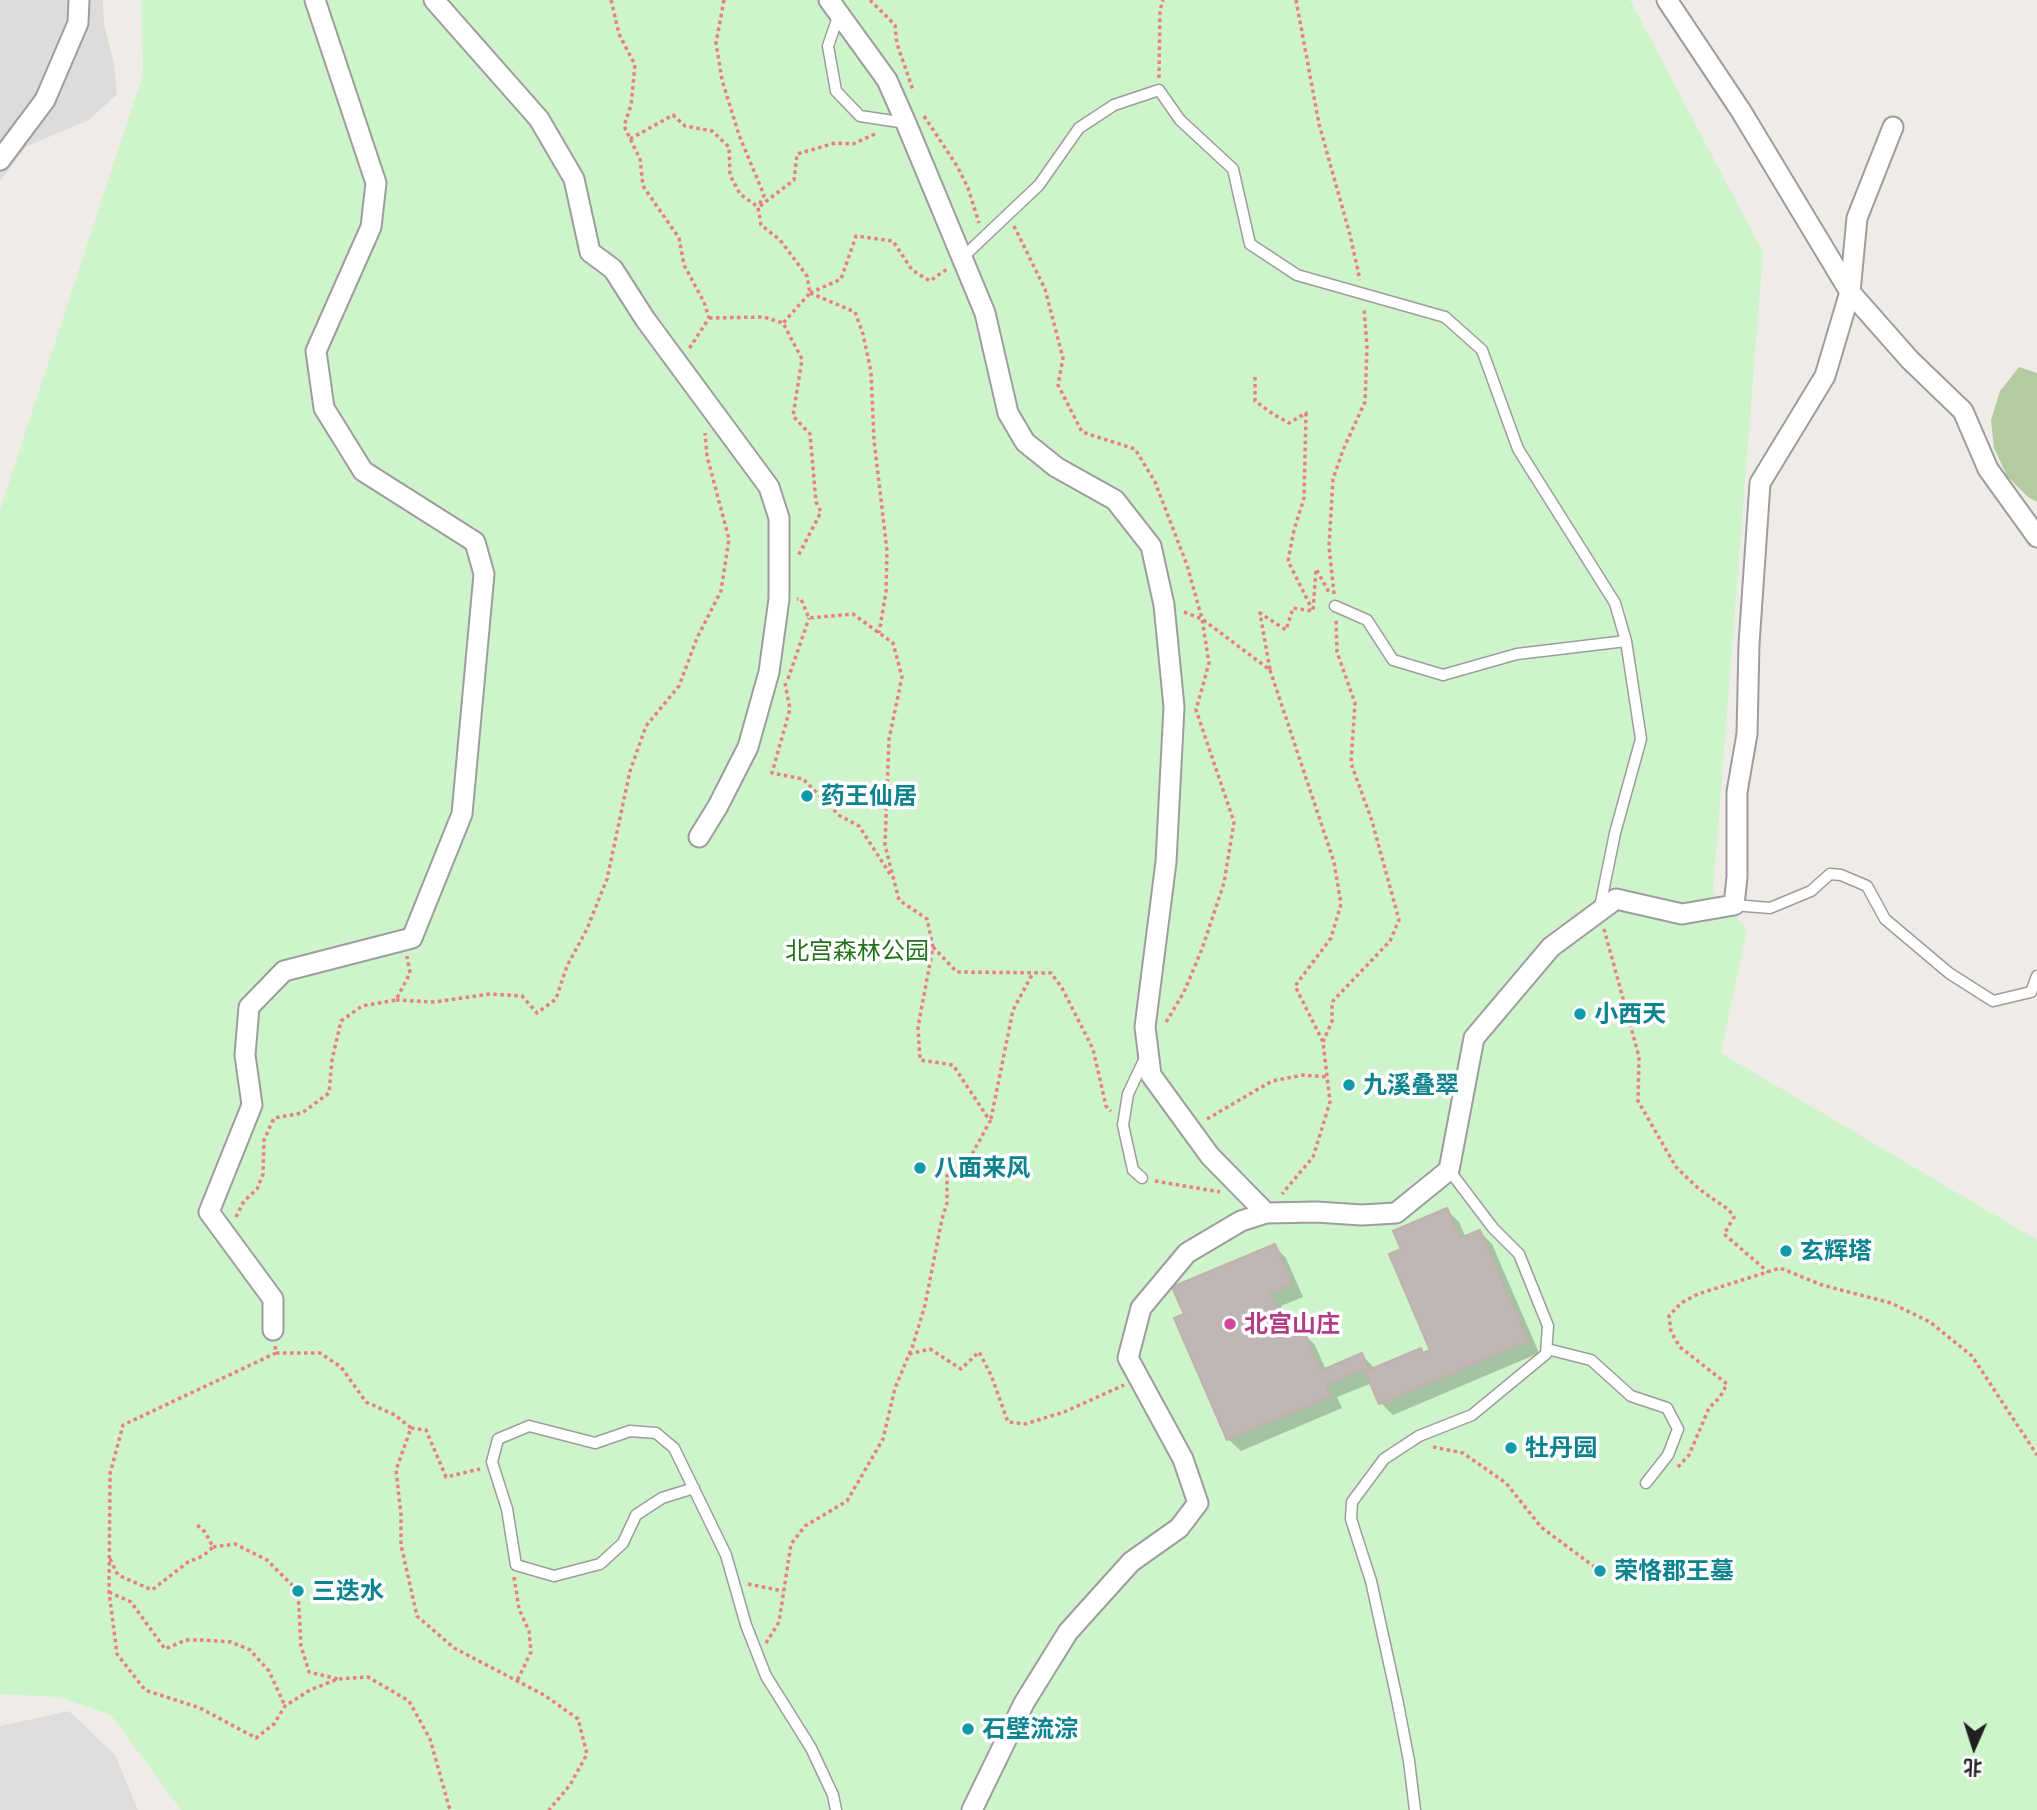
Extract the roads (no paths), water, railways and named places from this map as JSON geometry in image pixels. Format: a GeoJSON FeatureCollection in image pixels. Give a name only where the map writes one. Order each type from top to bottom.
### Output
{"type":"FeatureCollection","features":[{"type":"Feature","properties":{"kind":"street"},"geometry":{"type":"LineString","coordinates":[[0,160],[45,100],[78,23],[79,0]]}},
{"type":"Feature","properties":{"kind":"street"},"geometry":{"type":"LineString","coordinates":[[273,1330],[273,1299],[209,1212],[252,1105],[245,1055],[249,1007],[284,971],[412,938],[463,814],[484,574],[475,542],[363,471],[324,408],[316,351],[371,227],[376,183],[315,0]]}},
{"type":"Feature","properties":{"kind":"street"},"geometry":{"type":"LineString","coordinates":[[434,0],[539,119],[574,178],[590,252],[613,269],[645,319],[769,487],[779,518],[779,599],[769,672],[748,747],[699,837]]}},
{"type":"Feature","properties":{"kind":"street"},"geometry":{"type":"LineString","coordinates":[[1667,0],[1741,111],[1850,292],[1910,360],[1963,411],[1988,469],[2037,537]]}},
{"type":"Feature","properties":{"kind":"street"},"geometry":{"type":"LineString","coordinates":[[834,7],[887,80],[909,120],[985,313],[1008,413],[1026,442],[1056,467],[1115,500],[1151,546],[1164,605],[1174,706],[1166,862],[1145,1027],[1151,1075],[1210,1156],[1266,1213]]}},
{"type":"Feature","properties":{"kind":"street"},"geometry":{"type":"LineString","coordinates":[[972,1810],[1024,1703],[1068,1632],[1131,1562],[1179,1528],[1198,1503],[1184,1460],[1128,1358],[1141,1308],[1187,1253],[1241,1221],[1266,1213],[1396,1213],[1449,1170],[1474,1038],[1550,947],[1616,899],[1682,914],[1734,905],[1737,877],[1737,792],[1747,734],[1749,644],[1760,483],[1825,376],[1850,292],[1857,218],[1894,127]]}},
{"type":"Feature","properties":{"kind":"lane"},"geometry":{"type":"LineString","coordinates":[[834,7],[828,46],[836,91],[860,116],[909,120]]}},
{"type":"Feature","properties":{"kind":"lane"},"geometry":{"type":"LineString","coordinates":[[963,257],[1039,185],[1079,128],[1114,104],[1159,90],[1180,120],[1233,169],[1250,244],[1297,275],[1445,317],[1482,349],[1518,449],[1615,603],[1626,641],[1641,739],[1615,833],[1600,911]]}},
{"type":"Feature","properties":{"kind":"lane"},"geometry":{"type":"LineString","coordinates":[[1335,606],[1367,621],[1393,660],[1443,674],[1517,654],[1626,641]]}},
{"type":"Feature","properties":{"kind":"lane"},"geometry":{"type":"LineString","coordinates":[[1734,905],[1770,908],[1811,891],[1830,874],[1841,875],[1867,886],[1885,919],[1949,973],[1993,1001],[2031,992],[2037,976]]}},
{"type":"Feature","properties":{"kind":"lane"},"geometry":{"type":"LineString","coordinates":[[1142,1178],[1133,1170],[1123,1125],[1128,1094],[1148,1053]]}},
{"type":"Feature","properties":{"kind":"lane"},"geometry":{"type":"LineString","coordinates":[[1415,1810],[1397,1699],[1371,1581],[1351,1519],[1352,1502],[1384,1459],[1410,1442],[1472,1415],[1546,1354],[1547,1349],[1548,1326],[1519,1254],[1493,1228],[1449,1170]]}},
{"type":"Feature","properties":{"kind":"lane"},"geometry":{"type":"LineString","coordinates":[[1547,1349],[1591,1360],[1631,1396],[1667,1408],[1678,1429],[1668,1455],[1646,1483]]}},
{"type":"Feature","properties":{"kind":"lane"},"geometry":{"type":"LineString","coordinates":[[694,1488],[662,1498],[636,1515],[622,1543],[600,1564],[554,1576],[516,1566],[507,1509],[492,1462],[498,1439],[529,1426],[595,1443],[630,1431],[656,1433],[674,1448],[694,1488],[726,1555],[746,1625],[766,1676],[811,1748],[833,1795],[836,1810]]}},
{"type":"Feature","properties":{"kind":"place","name":"药王仙居"},"geometry":{"type":"Point","coordinates":[807,796]}},
{"type":"Feature","properties":{"kind":"place","name":"小西天"},"geometry":{"type":"Point","coordinates":[1580,1014]}},
{"type":"Feature","properties":{"kind":"place","name":"九溪叠翠"},"geometry":{"type":"Point","coordinates":[1349,1085]}},
{"type":"Feature","properties":{"kind":"place","name":"八面来风"},"geometry":{"type":"Point","coordinates":[920,1168]}},
{"type":"Feature","properties":{"kind":"place","name":"玄辉塔"},"geometry":{"type":"Point","coordinates":[1786,1251]}},
{"type":"Feature","properties":{"kind":"place","name":"北宫山庄"},"geometry":{"type":"Point","coordinates":[1230,1324]}},
{"type":"Feature","properties":{"kind":"place","name":"牡丹园"},"geometry":{"type":"Point","coordinates":[1511,1448]}},
{"type":"Feature","properties":{"kind":"place","name":"荣恪郡王墓"},"geometry":{"type":"Point","coordinates":[1600,1571]}},
{"type":"Feature","properties":{"kind":"place","name":"三迭水"},"geometry":{"type":"Point","coordinates":[298,1591]}},
{"type":"Feature","properties":{"kind":"place","name":"石壁流淙"},"geometry":{"type":"Point","coordinates":[968,1729]}},
{"type":"Feature","properties":{"kind":"park label","name":"北宫森林公园"},"geometry":{"type":"Point","coordinates":[857,951]}}]}
